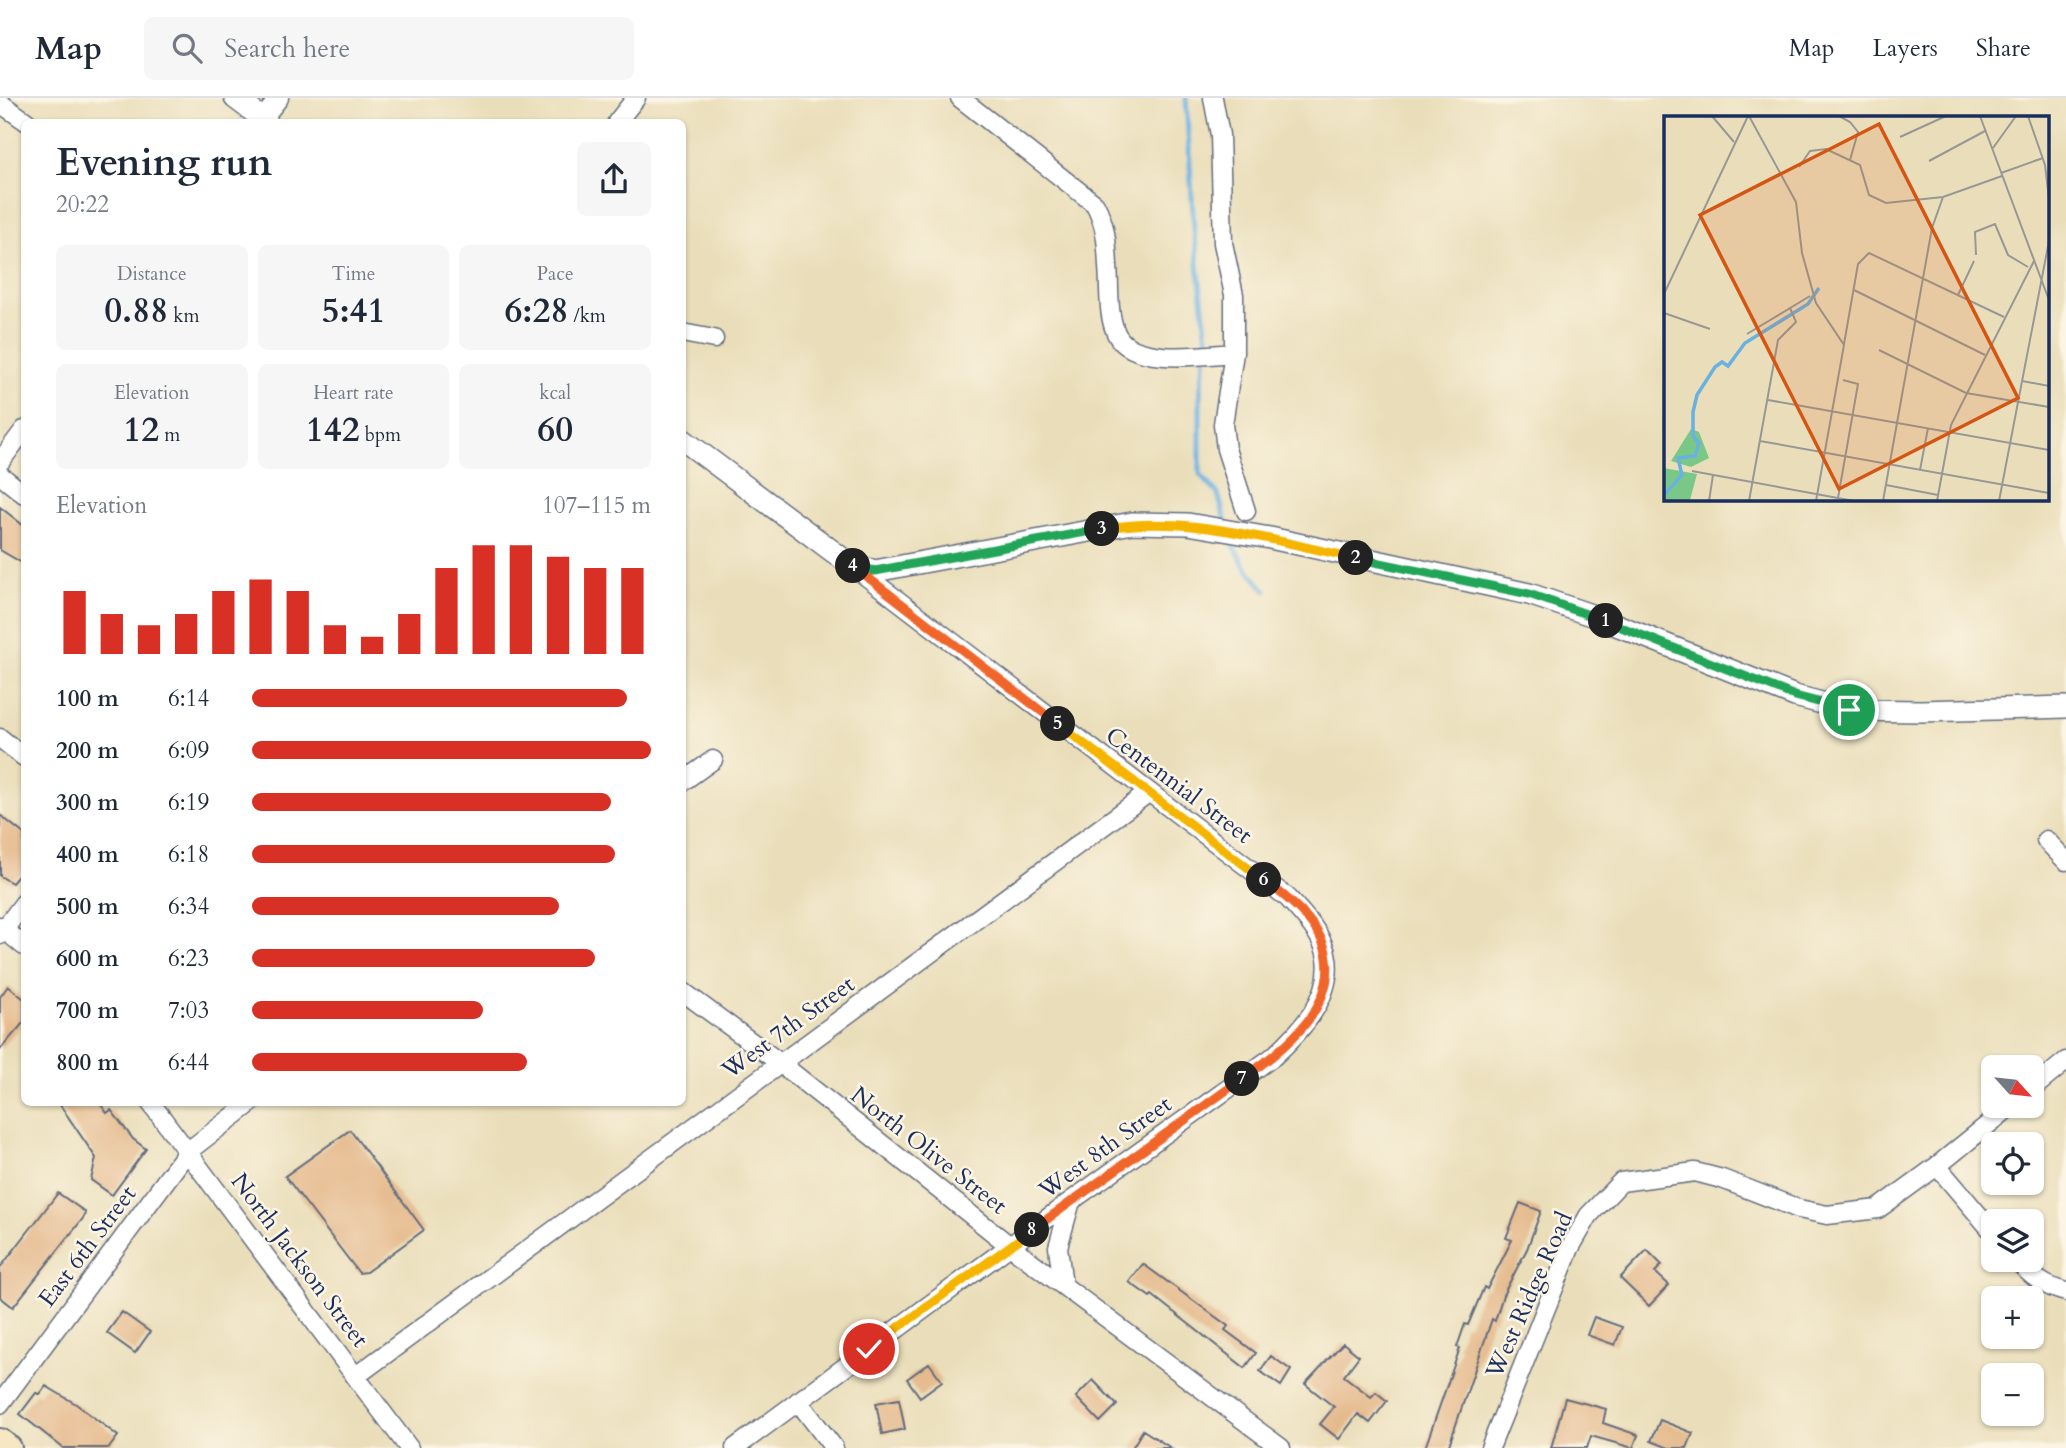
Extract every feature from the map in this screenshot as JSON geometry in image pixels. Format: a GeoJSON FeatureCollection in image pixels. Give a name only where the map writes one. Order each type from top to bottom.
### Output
{"type":"FeatureCollection","features":[{"type":"Feature","properties":{"kind":"main road"},"geometry":{"type":"LineString","coordinates":[[0,1441],[9,1448]]}},
{"type":"Feature","properties":{"kind":"street"},"geometry":{"type":"LineString","coordinates":[[234,98],[260,119]]}},
{"type":"Feature","properties":{"kind":"street"},"geometry":{"type":"LineString","coordinates":[[264,119],[279,98]]}},
{"type":"Feature","properties":{"kind":"street"},"geometry":{"type":"LineString","coordinates":[[619,119],[636,98]]}},
{"type":"Feature","properties":{"kind":"street"},"geometry":{"type":"LineString","coordinates":[[960,98],[1096,204],[1104,221],[1111,313],[1118,337],[1132,349],[1149,354],[1184,356],[1234,353]]}},
{"type":"Feature","properties":{"kind":"street"},"geometry":{"type":"LineString","coordinates":[[1213,98],[1220,135],[1223,243],[1234,295],[1234,353],[1223,424],[1226,449],[1246,511]]}},
{"type":"Feature","properties":{"kind":"street"},"geometry":{"type":"LineString","coordinates":[[0,103],[23,119]]}},
{"type":"Feature","properties":{"kind":"street"},"geometry":{"type":"LineString","coordinates":[[686,334],[714,339]]}},
{"type":"Feature","properties":{"kind":"street"},"geometry":{"type":"LineString","coordinates":[[0,462],[21,434]]}},
{"type":"Feature","properties":{"kind":"street"},"geometry":{"type":"LineString","coordinates":[[686,442],[850,565],[875,571],[1132,523],[1188,524],[1270,538],[1529,594],[1594,616],[1795,696],[1849,710],[2066,707]]}},
{"type":"Feature","properties":{"kind":"street"},"geometry":{"type":"LineString","coordinates":[[0,475],[21,492]]}},
{"type":"Feature","properties":{"kind":"street","name":"Centennial Street"},"geometry":{"type":"LineString","coordinates":[[850,565],[1288,898],[1313,926],[1327,957]]}},
{"type":"Feature","properties":{"kind":"street"},"geometry":{"type":"LineString","coordinates":[[0,738],[21,755]]}},
{"type":"Feature","properties":{"kind":"street"},"geometry":{"type":"LineString","coordinates":[[686,779],[713,760]]}},
{"type":"Feature","properties":{"kind":"street","name":"West 7th Street"},"geometry":{"type":"LineString","coordinates":[[356,1376],[1148,793]]}},
{"type":"Feature","properties":{"kind":"street"},"geometry":{"type":"LineString","coordinates":[[2046,840],[2066,861]]}},
{"type":"Feature","properties":{"kind":"street"},"geometry":{"type":"LineString","coordinates":[[21,907],[1,930],[21,944]]}},
{"type":"Feature","properties":{"kind":"street","name":"West 8th Street"},"geometry":{"type":"LineString","coordinates":[[736,1448],[1071,1201],[1274,1056],[1301,1030],[1323,992],[1327,957]]}},
{"type":"Feature","properties":{"kind":"street","name":"North Olive Street"},"geometry":{"type":"LineString","coordinates":[[686,994],[780,1063],[1010,1246],[1281,1448]]}},
{"type":"Feature","properties":{"kind":"street"},"geometry":{"type":"LineString","coordinates":[[2044,1079],[2066,1060]]}},
{"type":"Feature","properties":{"kind":"street","name":"North Jackson Street"},"geometry":{"type":"LineString","coordinates":[[153,1106],[409,1448]]}},
{"type":"Feature","properties":{"kind":"street","name":"East 6th Street"},"geometry":{"type":"LineString","coordinates":[[0,1404],[187,1152],[247,1106]]}},
{"type":"Feature","properties":{"kind":"street","name":"West Ridge Road"},"geometry":{"type":"LineString","coordinates":[[1490,1448],[1570,1248],[1597,1206],[1621,1182],[1695,1172],[1721,1179],[1799,1209],[1827,1215],[1878,1209],[1996,1118]]}},
{"type":"Feature","properties":{"kind":"street"},"geometry":{"type":"LineString","coordinates":[[1937,1166],[1981,1218]]}},
{"type":"Feature","properties":{"kind":"street"},"geometry":{"type":"LineString","coordinates":[[1063,1285],[1058,1248],[1060,1231],[1071,1201]]}},
{"type":"Feature","properties":{"kind":"street"},"geometry":{"type":"LineString","coordinates":[[2027,1272],[2053,1289],[2066,1292]]}},
{"type":"Feature","properties":{"kind":"street"},"geometry":{"type":"LineString","coordinates":[[798,1401],[834,1448]]}},
{"type":"Feature","properties":{"kind":"building"},"geometry":{"type":"Polygon","coordinates":[[[0,507],[21,524],[21,562],[0,550],[0,507]]]}},
{"type":"Feature","properties":{"kind":"building"},"geometry":{"type":"Polygon","coordinates":[[[0,815],[21,832],[21,872],[12,883],[0,876],[0,815]]]}},
{"type":"Feature","properties":{"kind":"building"},"geometry":{"type":"Polygon","coordinates":[[[8,986],[21,997],[21,1026],[0,1050],[0,997],[8,986]]]}},
{"type":"Feature","properties":{"kind":"building"},"geometry":{"type":"Polygon","coordinates":[[[61,1106],[102,1106],[107,1113],[111,1110],[133,1139],[146,1149],[112,1195],[91,1180],[96,1158],[61,1106]]]}},
{"type":"Feature","properties":{"kind":"building"},"geometry":{"type":"Polygon","coordinates":[[[350,1130],[424,1230],[366,1272],[359,1273],[285,1176],[350,1130]]]}},
{"type":"Feature","properties":{"kind":"building"},"geometry":{"type":"Polygon","coordinates":[[[58,1193],[85,1212],[84,1217],[13,1307],[0,1297],[0,1268],[58,1193]]]}},
{"type":"Feature","properties":{"kind":"building"},"geometry":{"type":"Polygon","coordinates":[[[1520,1203],[1541,1211],[1527,1249],[1503,1295],[1495,1321],[1492,1319],[1448,1448],[1425,1448],[1460,1348],[1457,1347],[1465,1324],[1468,1325],[1484,1287],[1487,1289],[1512,1240],[1506,1238],[1520,1203]]]}},
{"type":"Feature","properties":{"kind":"building"},"geometry":{"type":"Polygon","coordinates":[[[1647,1250],[1662,1265],[1655,1272],[1669,1285],[1649,1306],[1620,1278],[1647,1250]]]}},
{"type":"Feature","properties":{"kind":"building"},"geometry":{"type":"Polygon","coordinates":[[[1143,1264],[1228,1326],[1225,1330],[1256,1353],[1245,1368],[1152,1295],[1150,1297],[1129,1282],[1143,1264]]]}},
{"type":"Feature","properties":{"kind":"building"},"geometry":{"type":"Polygon","coordinates":[[[122,1312],[150,1332],[135,1353],[107,1333],[122,1312]]]}},
{"type":"Feature","properties":{"kind":"building"},"geometry":{"type":"Polygon","coordinates":[[[1594,1317],[1622,1327],[1615,1345],[1587,1335],[1594,1317]]]}},
{"type":"Feature","properties":{"kind":"building"},"geometry":{"type":"Polygon","coordinates":[[[1343,1343],[1359,1356],[1344,1376],[1371,1397],[1376,1392],[1387,1401],[1370,1423],[1358,1414],[1339,1439],[1320,1424],[1334,1407],[1305,1384],[1343,1343]]]}},
{"type":"Feature","properties":{"kind":"building"},"geometry":{"type":"Polygon","coordinates":[[[1271,1356],[1291,1370],[1281,1386],[1260,1371],[1271,1356]]]}},
{"type":"Feature","properties":{"kind":"building"},"geometry":{"type":"Polygon","coordinates":[[[929,1363],[942,1381],[920,1397],[907,1379],[929,1363]]]}},
{"type":"Feature","properties":{"kind":"building"},"geometry":{"type":"Polygon","coordinates":[[[1093,1380],[1117,1405],[1100,1422],[1076,1397],[1093,1380]]]}},
{"type":"Feature","properties":{"kind":"building"},"geometry":{"type":"Polygon","coordinates":[[[46,1386],[76,1404],[118,1436],[109,1448],[63,1448],[20,1414],[36,1393],[40,1394],[46,1386]]]}},
{"type":"Feature","properties":{"kind":"building"},"geometry":{"type":"Polygon","coordinates":[[[1565,1398],[1606,1409],[1603,1423],[1638,1435],[1633,1448],[1591,1436],[1587,1448],[1551,1448],[1565,1398]]]}},
{"type":"Feature","properties":{"kind":"building"},"geometry":{"type":"Polygon","coordinates":[[[899,1399],[905,1429],[882,1434],[876,1403],[899,1399]]]}},
{"type":"Feature","properties":{"kind":"building"},"geometry":{"type":"Polygon","coordinates":[[[1660,1420],[1693,1433],[1687,1448],[1669,1448],[1651,1441],[1660,1420]]]}},
{"type":"Feature","properties":{"kind":"building"},"geometry":{"type":"Polygon","coordinates":[[[1143,1430],[1171,1448],[1132,1448],[1143,1430]]]}},
{"type":"Feature","properties":{"kind":"waterway"},"geometry":{"type":"LineString","coordinates":[[1186,98],[1194,230],[1207,340],[1200,395],[1200,474],[1218,494],[1227,526]]}},
{"type":"Feature","properties":{"kind":"waterway"},"geometry":{"type":"LineString","coordinates":[[1229,536],[1244,565],[1266,591]]}},
{"type":"Feature","properties":{"kind":"route"},"geometry":{"type":"LineString","coordinates":[[869,1349],[1274,1056],[1301,1030],[1323,992],[1327,957],[1313,926],[1288,898],[850,565],[875,571],[1132,523],[1188,524],[1270,538],[1529,594],[1594,616],[1795,696],[1849,710]]}}]}
